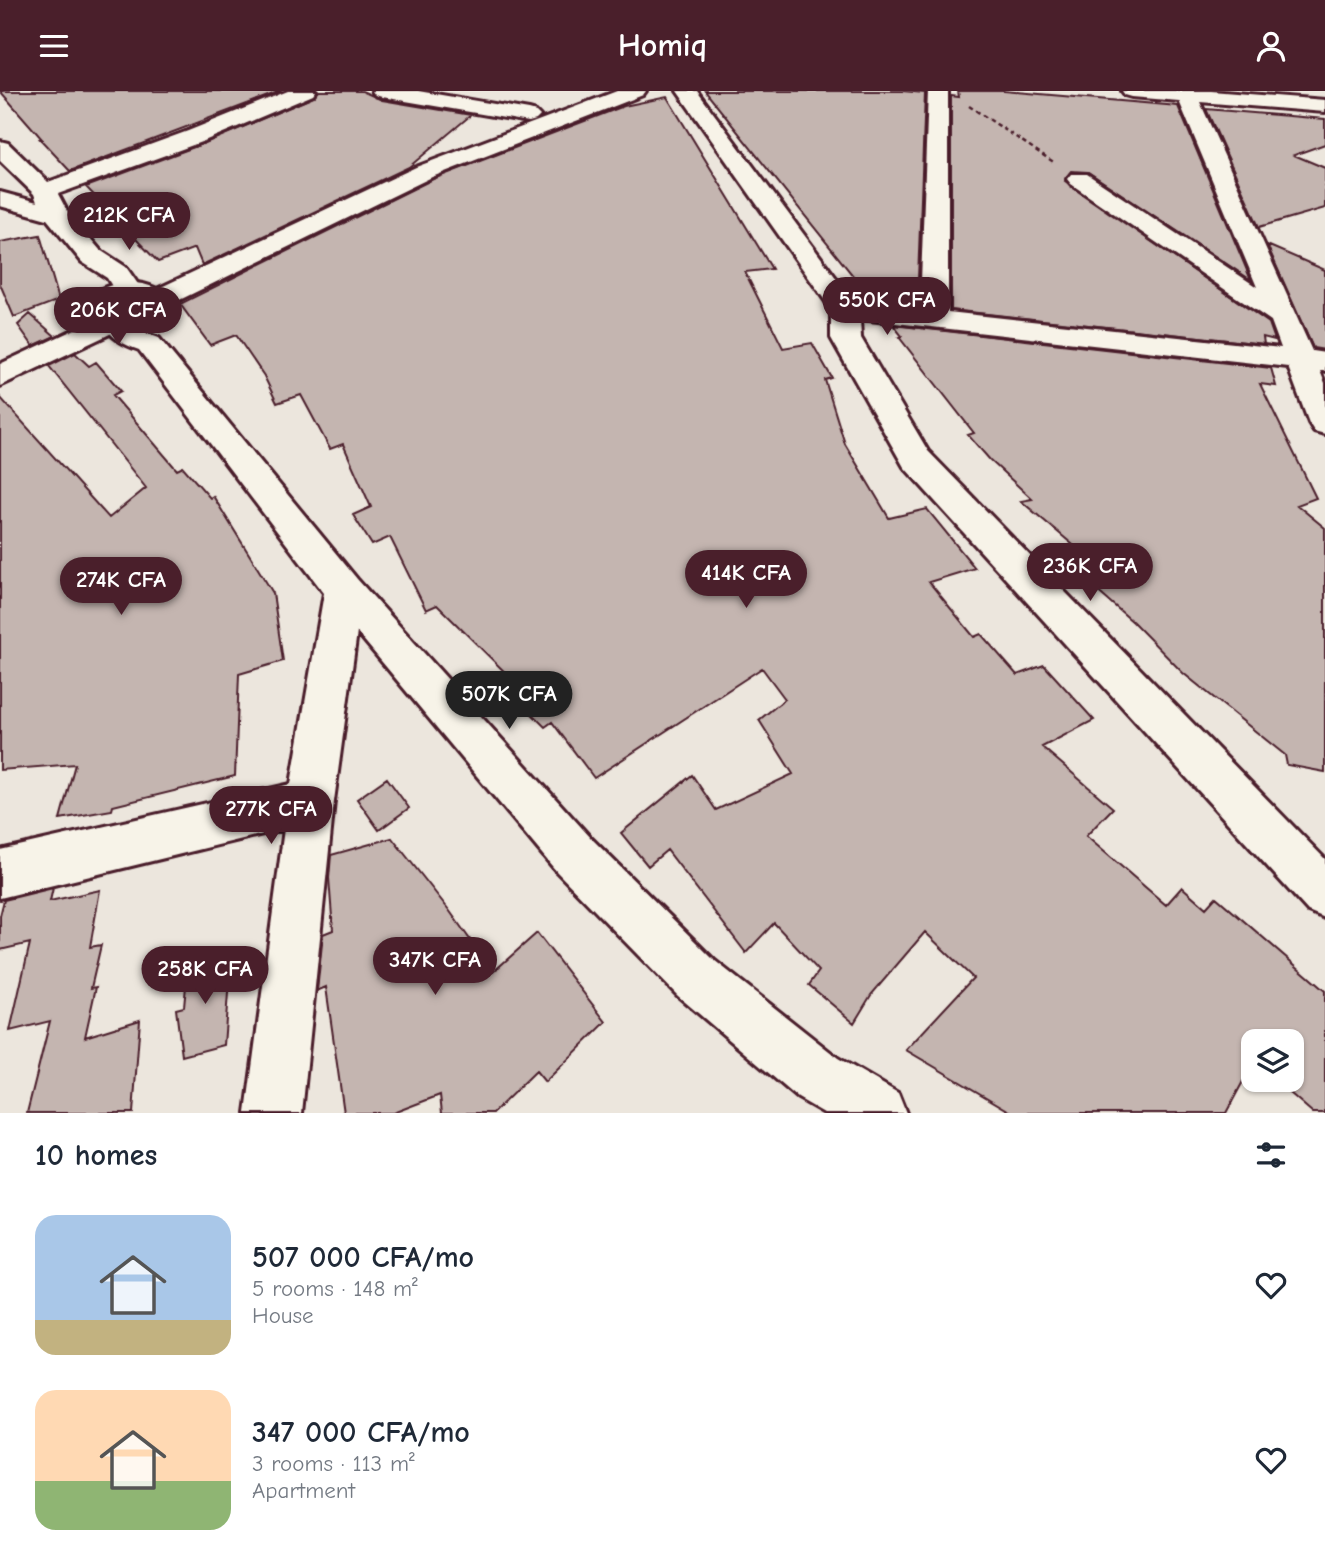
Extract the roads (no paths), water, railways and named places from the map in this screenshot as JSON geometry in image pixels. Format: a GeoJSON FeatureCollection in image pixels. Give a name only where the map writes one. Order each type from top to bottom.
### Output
{"type":"FeatureCollection","features":[{"type":"Feature","properties":{"kind":"street"},"geometry":{"type":"LineString","coordinates":[[44,191],[196,136],[306,91]]}},
{"type":"Feature","properties":{"kind":"street"},"geometry":{"type":"LineString","coordinates":[[382,91],[529,117]]}},
{"type":"Feature","properties":{"kind":"street"},"geometry":{"type":"LineString","coordinates":[[0,376],[378,178],[601,91]]}},
{"type":"Feature","properties":{"kind":"street"},"geometry":{"type":"LineString","coordinates":[[0,352],[125,310],[424,172],[636,91]]}},
{"type":"Feature","properties":{"kind":"street"},"geometry":{"type":"LineString","coordinates":[[687,91],[845,309],[846,338],[916,459],[1325,894]]}},
{"type":"Feature","properties":{"kind":"street"},"geometry":{"type":"LineString","coordinates":[[934,317],[938,91]]}},
{"type":"Feature","properties":{"kind":"street"},"geometry":{"type":"LineString","coordinates":[[1132,91],[1186,93],[1325,106]]}},
{"type":"Feature","properties":{"kind":"street"},"geometry":{"type":"LineString","coordinates":[[1186,93],[1284,317],[1312,360],[1325,423]]}},
{"type":"Feature","properties":{"kind":"street"},"geometry":{"type":"LineString","coordinates":[[0,148],[44,191],[56,214],[90,256],[86,267],[89,279],[125,310],[344,590],[574,855],[695,978],[818,1078],[878,1113]]}},
{"type":"Feature","properties":{"kind":"street"},"geometry":{"type":"LineString","coordinates":[[1079,179],[1284,317]]}},
{"type":"Feature","properties":{"kind":"street"},"geometry":{"type":"LineString","coordinates":[[0,199],[56,214]]}},
{"type":"Feature","properties":{"kind":"street"},"geometry":{"type":"LineString","coordinates":[[845,309],[1312,360]]}},
{"type":"Feature","properties":{"kind":"street"},"geometry":{"type":"LineString","coordinates":[[274,1113],[311,801],[344,590]]}},
{"type":"Feature","properties":{"kind":"street"},"geometry":{"type":"LineString","coordinates":[[0,874],[311,801]]}}]}
